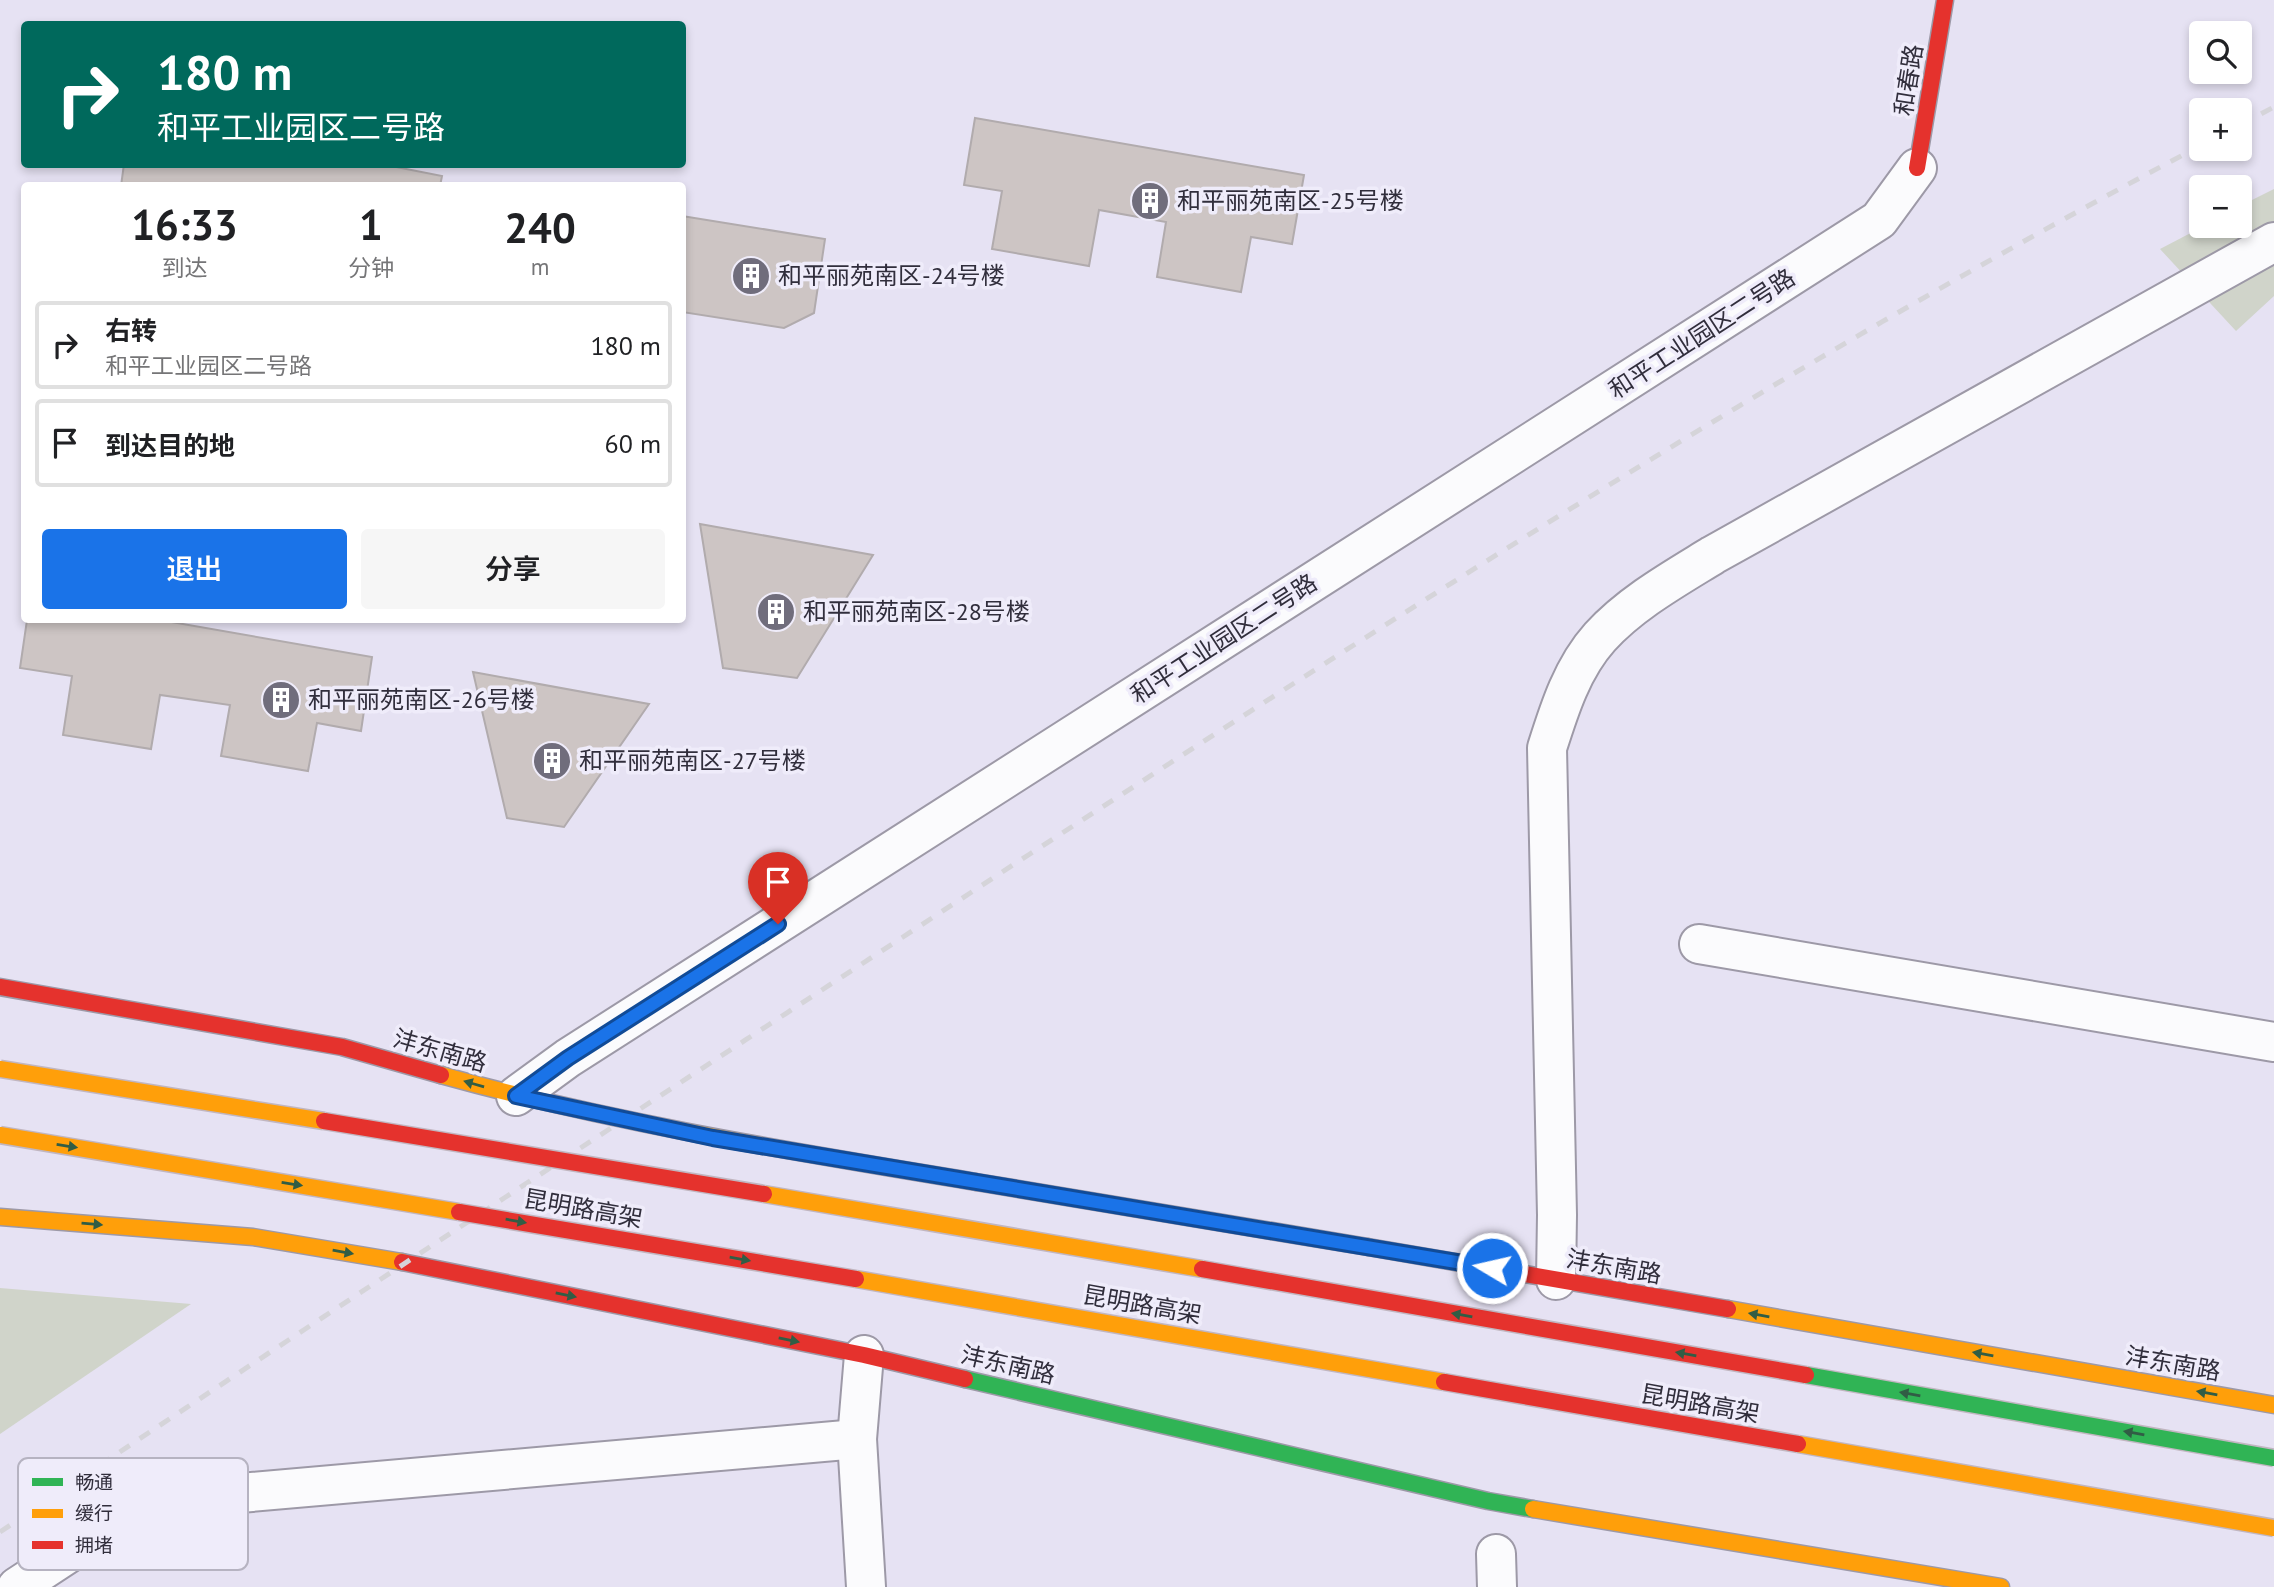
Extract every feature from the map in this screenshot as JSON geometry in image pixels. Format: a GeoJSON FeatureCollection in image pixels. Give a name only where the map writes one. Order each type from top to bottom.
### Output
{"type":"FeatureCollection","features":[{"type":"Feature","properties":{"kind":"main road","name":"和春路"},"geometry":{"type":"LineString","coordinates":[[1917,168],[1945,0]]}},
{"type":"Feature","properties":{"kind":"main road","name":"沣东南路"},"geometry":{"type":"LineString","coordinates":[[0,986],[342,1047],[516,1096],[713,1138],[1556,1280],[2274,1405]]}},
{"type":"Feature","properties":{"kind":"main road","name":"昆明路高架"},"geometry":{"type":"LineString","coordinates":[[0,1069],[443,1138],[2274,1458]]}},
{"type":"Feature","properties":{"kind":"main road","name":"昆明路高架"},"geometry":{"type":"LineString","coordinates":[[0,1135],[1050,1312],[2274,1528]]}},
{"type":"Feature","properties":{"kind":"main road","name":"沣东南路"},"geometry":{"type":"LineString","coordinates":[[0,1217],[253,1237],[402,1262],[864,1355],[1488,1501],[2001,1587]]}},
{"type":"Feature","properties":{"kind":"street","name":"和平工业园区二号路"},"geometry":{"type":"LineString","coordinates":[[516,1096],[568,1058],[1879,220],[1917,168]]}},
{"type":"Feature","properties":{"kind":"street"},"geometry":{"type":"LineString","coordinates":[[1556,1280],[1558,1215],[1546,748],[1565,694],[1599,638],[1653,592],[1713,555],[2274,242]]}},
{"type":"Feature","properties":{"kind":"street"},"geometry":{"type":"LineString","coordinates":[[1699,944],[2274,1042]]}},
{"type":"Feature","properties":{"kind":"street"},"geometry":{"type":"LineString","coordinates":[[864,1355],[857,1439],[866,1587]]}},
{"type":"Feature","properties":{"kind":"street"},"geometry":{"type":"LineString","coordinates":[[248,1492],[857,1439]]}},
{"type":"Feature","properties":{"kind":"street"},"geometry":{"type":"LineString","coordinates":[[17,1587],[43,1570]]}},
{"type":"Feature","properties":{"kind":"shaded area"},"geometry":{"type":"Polygon","coordinates":[[[2274,189],[2274,296],[2236,331],[2160,249],[2189,234],[2189,238],[2252,238],[2252,200],[2274,189]]]}},
{"type":"Feature","properties":{"kind":"shaded area"},"geometry":{"type":"Polygon","coordinates":[[[0,1288],[191,1304],[0,1434],[0,1288]]]}},
{"type":"Feature","properties":{"kind":"building","name":"和平丽苑南区-25号楼"},"geometry":{"type":"Polygon","coordinates":[[[975,118],[1304,175],[1292,244],[1251,237],[1241,292],[1157,277],[1166,222],[1099,210],[1089,266],[992,249],[1002,191],[964,185],[975,118]]]}},
{"type":"Feature","properties":{"kind":"building"},"geometry":{"type":"Polygon","coordinates":[[[123,168],[401,168],[442,176],[441,182],[122,182],[123,168]]]}},
{"type":"Feature","properties":{"kind":"building","name":"和平丽苑南区-24号楼"},"geometry":{"type":"Polygon","coordinates":[[[686,217],[825,239],[814,313],[784,328],[686,313],[686,217]]]}},
{"type":"Feature","properties":{"kind":"building","name":"和平丽苑南区-28号楼"},"geometry":{"type":"Polygon","coordinates":[[[700,524],[873,555],[797,678],[723,668],[700,524]]]}},
{"type":"Feature","properties":{"kind":"building","name":"和平丽苑南区-26号楼"},"geometry":{"type":"Polygon","coordinates":[[[27,623],[177,623],[372,657],[361,731],[317,723],[308,771],[221,756],[230,705],[160,695],[151,749],[63,735],[72,676],[20,668],[27,623]]]}},
{"type":"Feature","properties":{"kind":"building","name":"和平丽苑南区-27号楼"},"geometry":{"type":"Polygon","coordinates":[[[473,672],[649,704],[564,827],[507,818],[473,672]]]}},
{"type":"Feature","properties":{"kind":"railway"},"geometry":{"type":"LineString","coordinates":[[2252,119],[2274,107]]}},
{"type":"Feature","properties":{"kind":"railway"},"geometry":{"type":"LineString","coordinates":[[112,1458],[1016,863],[1454,582],[1601,490],[1898,312],[2189,152]]}},
{"type":"Feature","properties":{"kind":"railway"},"geometry":{"type":"LineString","coordinates":[[0,1532],[18,1520]]}},
{"type":"Feature","properties":{"kind":"traffic: fast"},"geometry":{"type":"LineString","coordinates":[[976,1182],[1368,1247]]}},
{"type":"Feature","properties":{"kind":"traffic: fast"},"geometry":{"type":"LineString","coordinates":[[1806,1375],[2274,1458]]}},
{"type":"Feature","properties":{"kind":"traffic: fast"},"geometry":{"type":"LineString","coordinates":[[965,1379],[1488,1501],[1533,1509]]}},
{"type":"Feature","properties":{"kind":"traffic: slow"},"geometry":{"type":"LineString","coordinates":[[0,1069],[324,1121]]}},
{"type":"Feature","properties":{"kind":"traffic: slow"},"geometry":{"type":"LineString","coordinates":[[441,1075],[640,1122],[976,1182]]}},
{"type":"Feature","properties":{"kind":"traffic: slow"},"geometry":{"type":"LineString","coordinates":[[0,1135],[459,1212]]}},
{"type":"Feature","properties":{"kind":"traffic: slow"},"geometry":{"type":"LineString","coordinates":[[764,1194],[1202,1269]]}},
{"type":"Feature","properties":{"kind":"traffic: slow"},"geometry":{"type":"LineString","coordinates":[[0,1217],[253,1237],[402,1262]]}},
{"type":"Feature","properties":{"kind":"traffic: slow"},"geometry":{"type":"LineString","coordinates":[[856,1279],[1444,1382]]}},
{"type":"Feature","properties":{"kind":"traffic: slow"},"geometry":{"type":"LineString","coordinates":[[1728,1309],[2274,1405]]}},
{"type":"Feature","properties":{"kind":"traffic: slow"},"geometry":{"type":"LineString","coordinates":[[1798,1444],[2274,1528]]}},
{"type":"Feature","properties":{"kind":"traffic: slow"},"geometry":{"type":"LineString","coordinates":[[1533,1509],[2001,1587]]}},
{"type":"Feature","properties":{"kind":"traffic: jam"},"geometry":{"type":"LineString","coordinates":[[1917,168],[1945,0]]}},
{"type":"Feature","properties":{"kind":"traffic: jam"},"geometry":{"type":"LineString","coordinates":[[0,987],[342,1047],[441,1075]]}},
{"type":"Feature","properties":{"kind":"traffic: jam"},"geometry":{"type":"LineString","coordinates":[[324,1121],[764,1194]]}},
{"type":"Feature","properties":{"kind":"traffic: jam"},"geometry":{"type":"LineString","coordinates":[[459,1212],[856,1279]]}},
{"type":"Feature","properties":{"kind":"traffic: jam"},"geometry":{"type":"LineString","coordinates":[[1368,1247],[1728,1309]]}},
{"type":"Feature","properties":{"kind":"traffic: jam"},"geometry":{"type":"LineString","coordinates":[[402,1262],[864,1355],[965,1379]]}},
{"type":"Feature","properties":{"kind":"traffic: jam"},"geometry":{"type":"LineString","coordinates":[[1202,1269],[1806,1375]]}},
{"type":"Feature","properties":{"kind":"traffic: jam"},"geometry":{"type":"LineString","coordinates":[[1444,1382],[1798,1444]]}},
{"type":"Feature","properties":{"kind":"place","name":"和平丽苑南区-25号楼"},"geometry":{"type":"Point","coordinates":[1150,201]}},
{"type":"Feature","properties":{"kind":"place","name":"和平丽苑南区-24号楼"},"geometry":{"type":"Point","coordinates":[751,276]}},
{"type":"Feature","properties":{"kind":"place","name":"和平丽苑南区-28号楼"},"geometry":{"type":"Point","coordinates":[776,612]}},
{"type":"Feature","properties":{"kind":"place","name":"和平丽苑南区-26号楼"},"geometry":{"type":"Point","coordinates":[281,700]}},
{"type":"Feature","properties":{"kind":"place","name":"和平丽苑南区-27号楼"},"geometry":{"type":"Point","coordinates":[552,761]}},
{"type":"Feature","properties":{"kind":"route"},"geometry":{"type":"LineString","coordinates":[[778,924],[568,1058],[516,1096],[713,1138],[1492,1268]]}}]}
